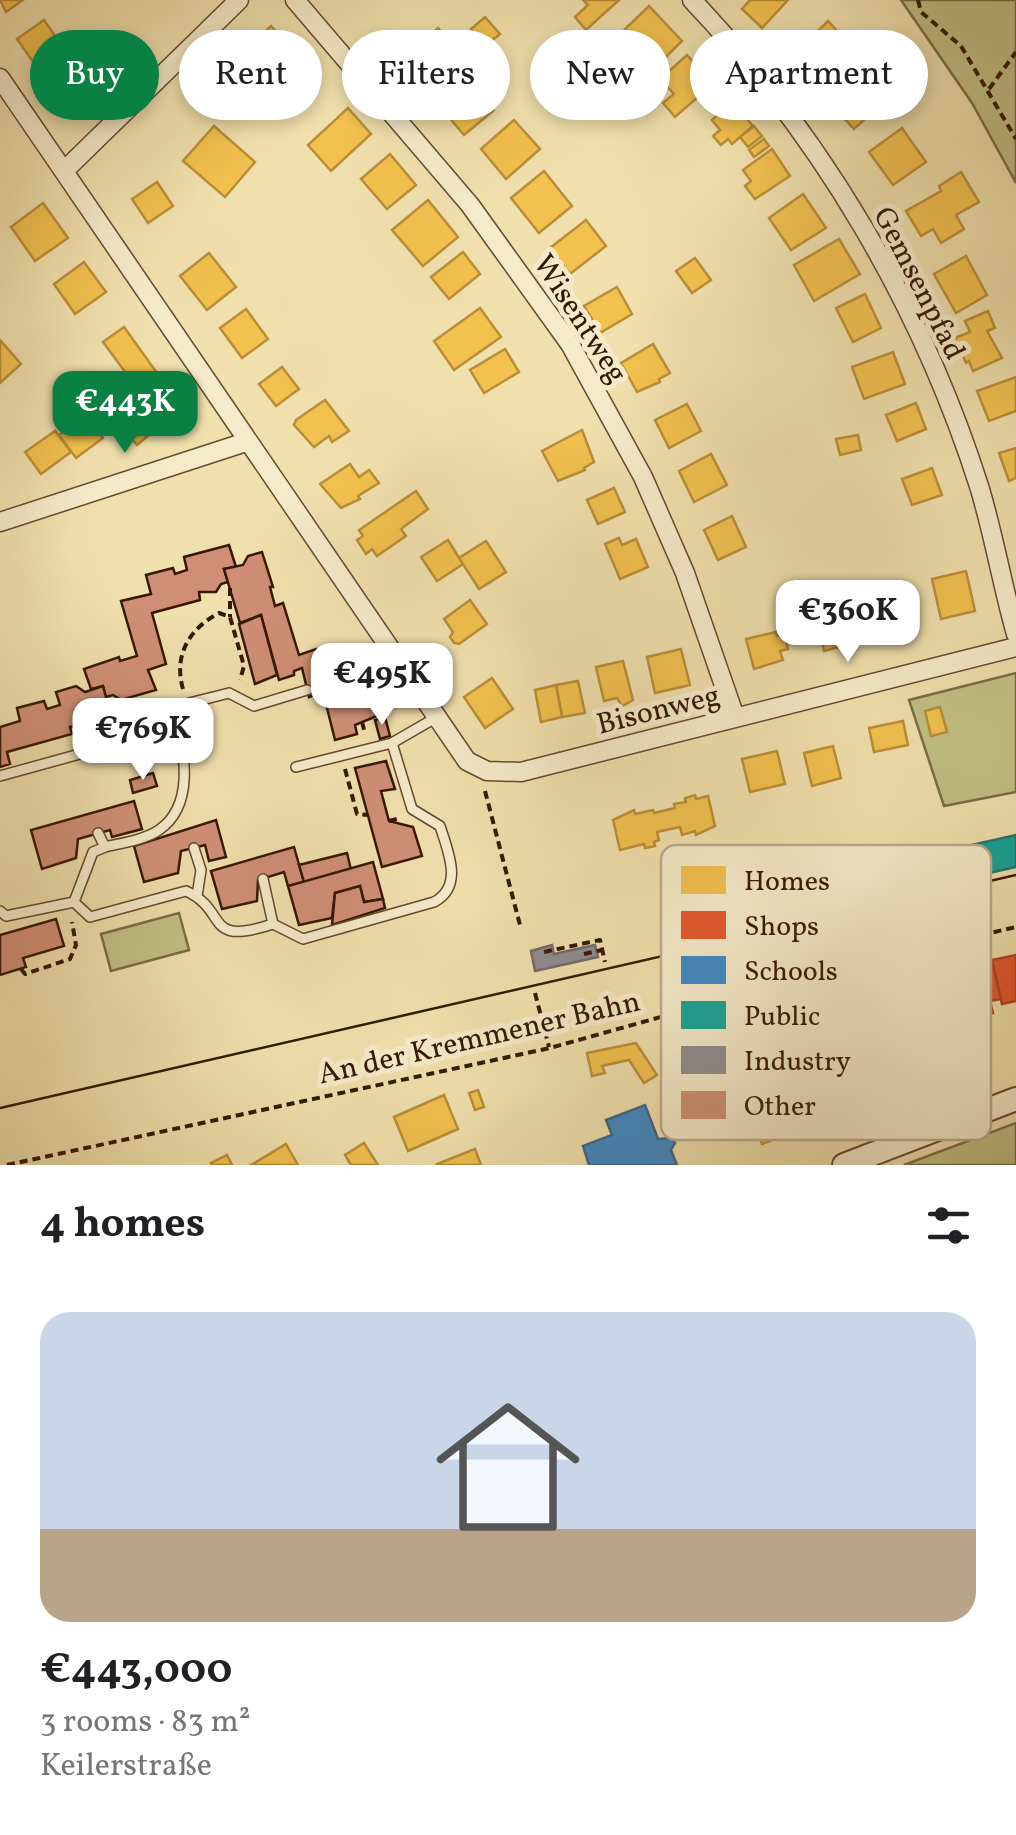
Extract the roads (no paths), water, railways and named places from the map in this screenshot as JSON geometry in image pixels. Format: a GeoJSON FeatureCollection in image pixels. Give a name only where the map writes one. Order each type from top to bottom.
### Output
{"type":"FeatureCollection","features":[{"type":"Feature","properties":{"kind":"street"},"geometry":{"type":"LineString","coordinates":[[64,171],[239,0]]}},
{"type":"Feature","properties":{"kind":"street","name":"Wisentweg"},"geometry":{"type":"LineString","coordinates":[[295,0],[470,205],[570,344],[644,477],[685,573],[735,718]]}},
{"type":"Feature","properties":{"kind":"street","name":"Gemsenpfad"},"geometry":{"type":"LineString","coordinates":[[692,0],[784,105],[822,160],[907,307],[944,391],[979,488],[1016,634]]}},
{"type":"Feature","properties":{"kind":"street"},"geometry":{"type":"LineString","coordinates":[[0,78],[437,717]]}},
{"type":"Feature","properties":{"kind":"street"},"geometry":{"type":"LineString","coordinates":[[0,522],[246,442]]}},
{"type":"Feature","properties":{"kind":"street","name":"Bisonweg"},"geometry":{"type":"LineString","coordinates":[[437,717],[467,761],[487,771],[521,772],[1016,647]]}},
{"type":"Feature","properties":{"kind":"street"},"geometry":{"type":"LineString","coordinates":[[991,1109],[1016,1099]]}},
{"type":"Feature","properties":{"kind":"street"},"geometry":{"type":"LineString","coordinates":[[844,1165],[909,1140]]}},
{"type":"Feature","properties":{"kind":"lane"},"geometry":{"type":"LineString","coordinates":[[321,686],[380,670],[396,660]]}},
{"type":"Feature","properties":{"kind":"lane"},"geometry":{"type":"LineString","coordinates":[[0,776],[116,744],[142,719],[188,704],[229,693],[254,706],[307,690]]}},
{"type":"Feature","properties":{"kind":"lane"},"geometry":{"type":"LineString","coordinates":[[74,902],[93,852],[158,831],[174,811],[186,764],[175,708]]}},
{"type":"Feature","properties":{"kind":"lane"},"geometry":{"type":"LineString","coordinates":[[296,767],[392,743],[437,717]]}},
{"type":"Feature","properties":{"kind":"lane"},"geometry":{"type":"LineString","coordinates":[[74,902],[90,917],[186,891],[198,896],[220,926],[231,932],[273,924],[303,939],[434,902],[450,890],[454,876],[440,826],[412,808],[392,743]]}},
{"type":"Feature","properties":{"kind":"lane"},"geometry":{"type":"LineString","coordinates":[[98,833],[105,847]]}},
{"type":"Feature","properties":{"kind":"lane"},"geometry":{"type":"LineString","coordinates":[[194,848],[201,870],[198,896]]}},
{"type":"Feature","properties":{"kind":"lane"},"geometry":{"type":"LineString","coordinates":[[263,879],[273,924]]}},
{"type":"Feature","properties":{"kind":"lane"},"geometry":{"type":"LineString","coordinates":[[2,915],[74,902]]}},
{"type":"Feature","properties":{"kind":"tram line"},"geometry":{"type":"LineString","coordinates":[[991,881],[1016,875]]}},
{"type":"Feature","properties":{"kind":"tram line"},"geometry":{"type":"LineString","coordinates":[[0,1108],[661,956]]}}]}
